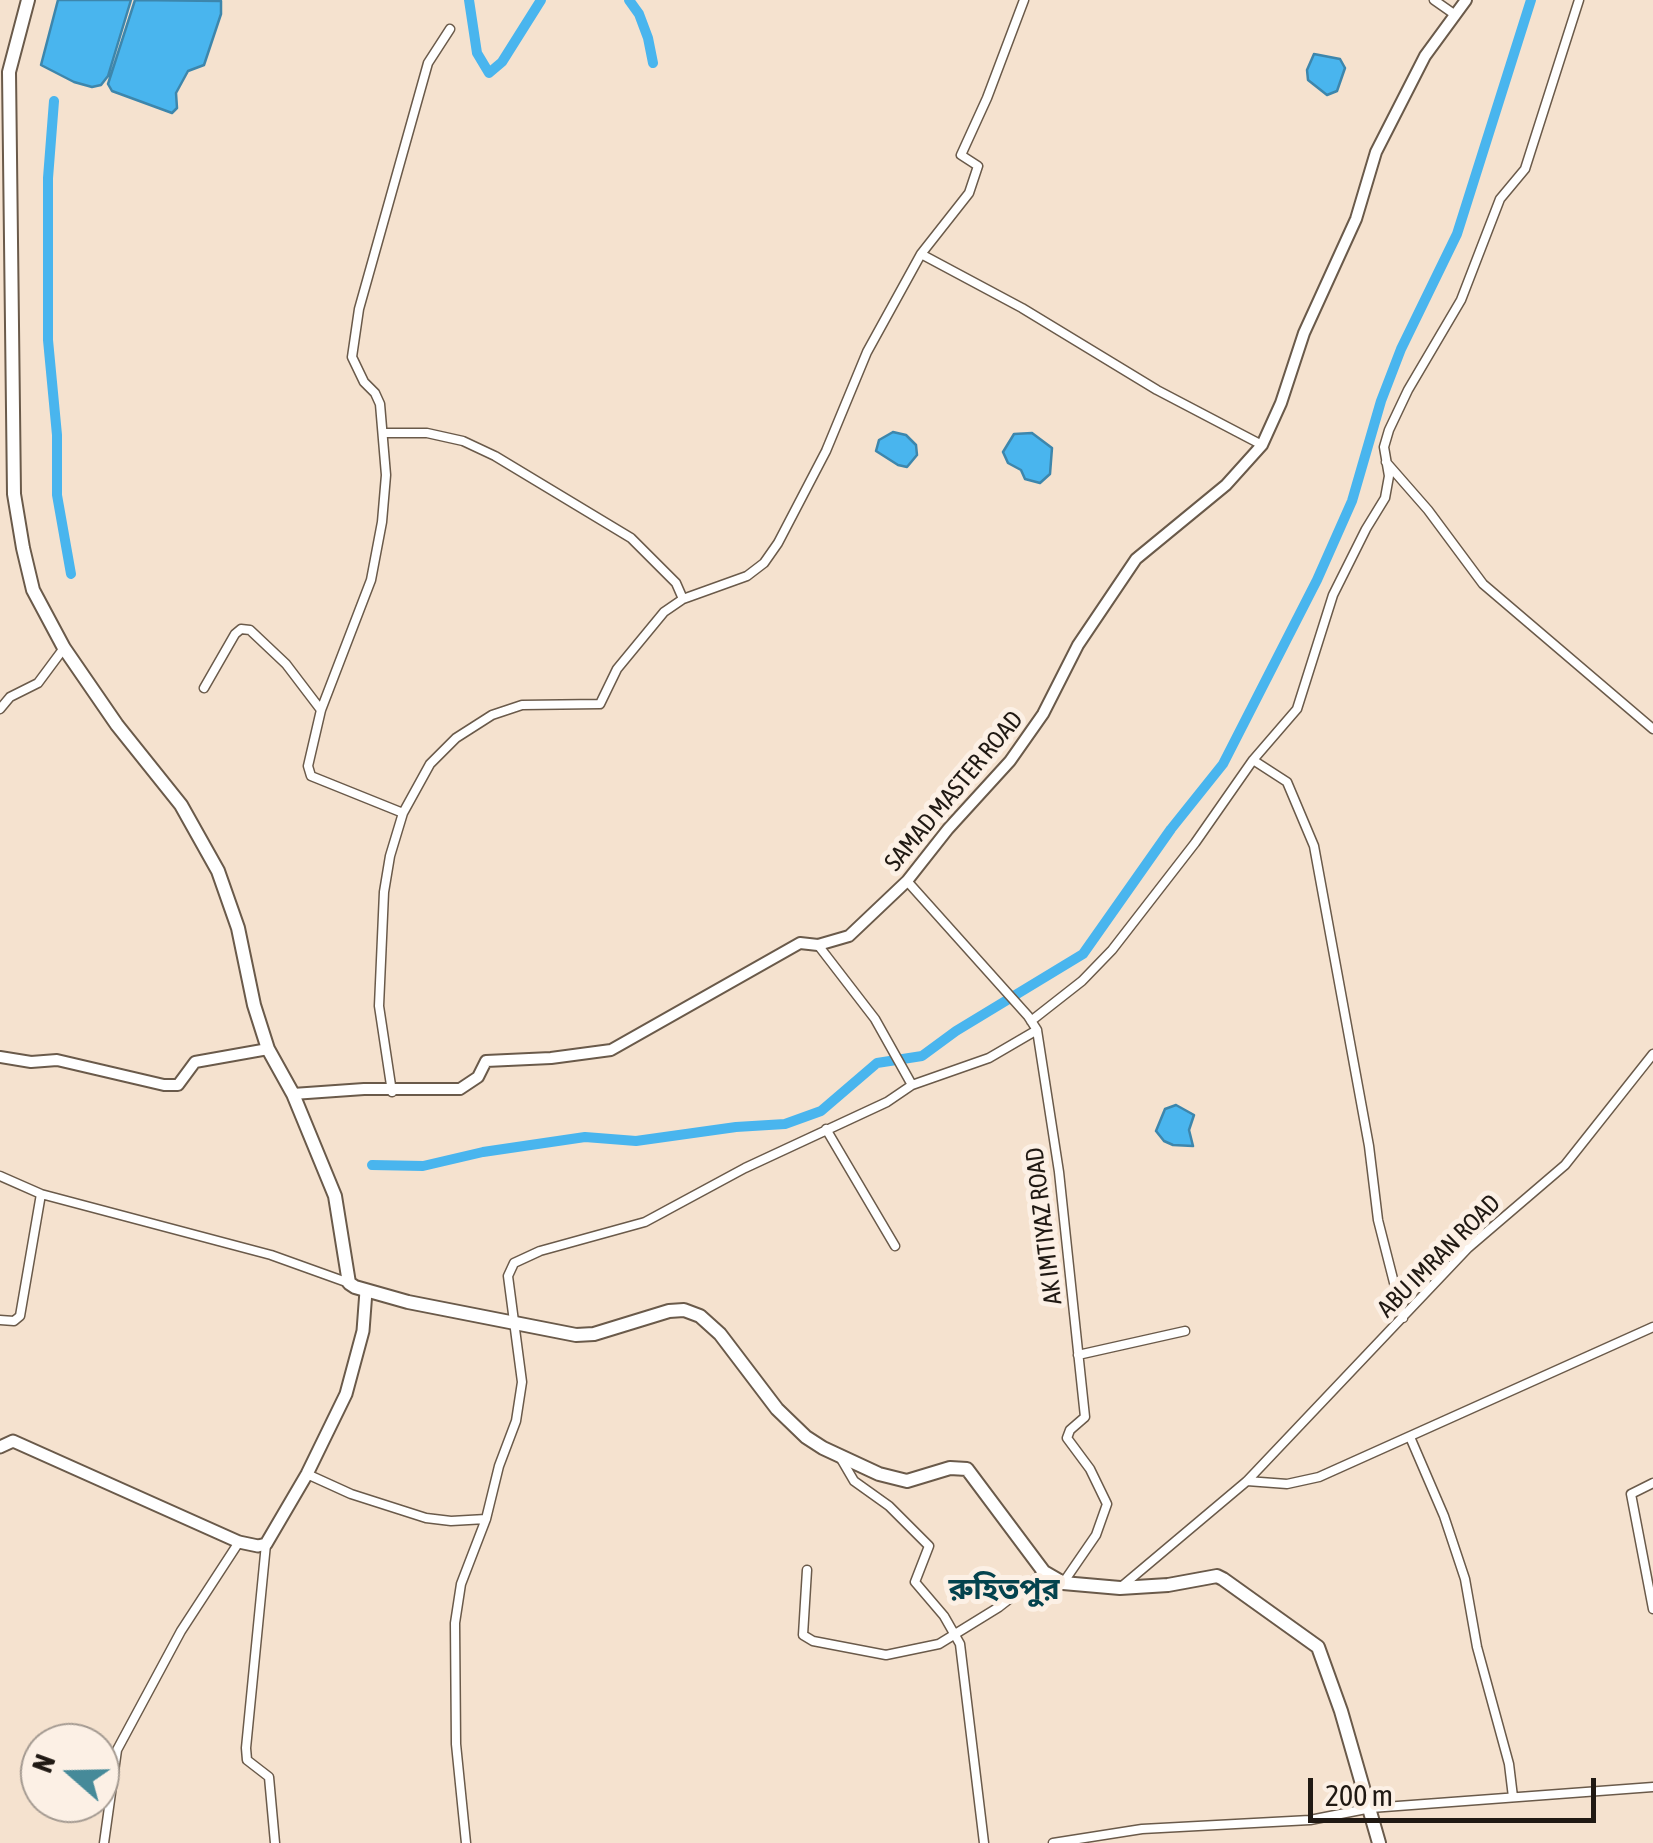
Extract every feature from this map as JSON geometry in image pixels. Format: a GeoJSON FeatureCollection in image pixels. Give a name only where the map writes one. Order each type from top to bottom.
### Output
{"type":"FeatureCollection","features":[{"type":"Feature","properties":{"kind":"main road"},"geometry":{"type":"LineString","coordinates":[[28,0],[8,72],[6,390],[22,548],[33,590],[64,648],[117,725],[194,824],[218,871],[238,928],[254,1006],[268,1049],[293,1094],[335,1196],[348,1282],[366,1291],[576,1335],[594,1334],[669,1310],[684,1310],[700,1316],[720,1334],[776,1409],[806,1437],[840,1457],[906,1481],[950,1468],[967,1469],[1044,1572],[1063,1583],[1120,1588],[1168,1586],[1216,1576],[1318,1646],[1379,1843]]}},
{"type":"Feature","properties":{"kind":"main road"},"geometry":{"type":"LineString","coordinates":[[0,1446],[13,1441],[239,1542],[266,1544],[307,1474],[346,1394],[356,1362],[366,1291]]}},
{"type":"Feature","properties":{"kind":"street"},"geometry":{"type":"LineString","coordinates":[[392,1092],[379,1006],[384,892],[403,813],[430,764],[456,738],[492,716],[522,705],[600,704],[618,669],[664,612],[683,599],[747,576],[764,563],[826,451],[867,352],[921,254],[968,193],[978,166],[960,155],[987,98],[1024,0]]}},
{"type":"Feature","properties":{"kind":"street"},"geometry":{"type":"LineString","coordinates":[[1434,0],[1454,14]]}},
{"type":"Feature","properties":{"kind":"street","name":"SAMAD MASTER ROAD"},"geometry":{"type":"LineString","coordinates":[[293,1094],[364,1089],[460,1090],[478,1076],[486,1061],[611,1050],[800,944],[818,945],[848,936],[907,881],[1010,761],[1043,714],[1078,645],[1136,559],[1226,486],[1262,445],[1282,403],[1304,333],[1356,219],[1376,152],[1408,86],[1466,0]]}},
{"type":"Feature","properties":{"kind":"street"},"geometry":{"type":"LineString","coordinates":[[466,1843],[456,1744],[456,1623],[461,1584],[516,1421],[522,1382],[508,1276],[514,1263],[540,1251],[644,1222],[826,1129],[888,1102],[912,1085],[989,1058],[1082,981],[1112,950],[1195,844],[1253,760],[1297,709],[1333,596],[1386,498],[1389,476],[1384,447],[1396,414],[1461,300],[1500,199],[1525,169],[1579,0]]}},
{"type":"Feature","properties":{"kind":"street"},"geometry":{"type":"LineString","coordinates":[[403,813],[311,776],[308,766],[322,710],[371,580],[383,506],[384,433],[380,404],[352,357],[356,329],[428,63],[450,29]]}},
{"type":"Feature","properties":{"kind":"street"},"geometry":{"type":"LineString","coordinates":[[921,254],[1022,308],[1157,390],[1262,445]]}},
{"type":"Feature","properties":{"kind":"street"},"geometry":{"type":"LineString","coordinates":[[384,433],[427,432],[463,441],[495,456],[630,538],[676,584],[683,599]]}},
{"type":"Feature","properties":{"kind":"street"},"geometry":{"type":"LineString","coordinates":[[1386,462],[1428,510],[1483,584],[1653,729]]}},
{"type":"Feature","properties":{"kind":"street"},"geometry":{"type":"LineString","coordinates":[[204,688],[235,634],[240,629],[250,630],[286,664],[322,710]]}},
{"type":"Feature","properties":{"kind":"street"},"geometry":{"type":"LineString","coordinates":[[0,708],[10,696],[38,682],[64,648]]}},
{"type":"Feature","properties":{"kind":"street"},"geometry":{"type":"LineString","coordinates":[[1253,760],[1286,782],[1314,846],[1369,1146],[1378,1220],[1403,1318]]}},
{"type":"Feature","properties":{"kind":"street"},"geometry":{"type":"LineString","coordinates":[[907,881],[1032,1022]]}},
{"type":"Feature","properties":{"kind":"street"},"geometry":{"type":"LineString","coordinates":[[818,945],[848,981],[894,1050],[912,1085]]}},
{"type":"Feature","properties":{"kind":"street","name":"AK IMTIYAZ ROAD"},"geometry":{"type":"LineString","coordinates":[[1032,1022],[1059,1172],[1084,1417],[1067,1438],[1090,1469],[1108,1504],[1096,1536],[1063,1583]]}},
{"type":"Feature","properties":{"kind":"street"},"geometry":{"type":"LineString","coordinates":[[0,1057],[80,1064],[178,1085],[195,1062],[268,1049]]}},
{"type":"Feature","properties":{"kind":"street","name":"ABU IMRAN ROAD"},"geometry":{"type":"LineString","coordinates":[[1120,1588],[1247,1480],[1468,1248],[1565,1165],[1653,1054]]}},
{"type":"Feature","properties":{"kind":"street"},"geometry":{"type":"LineString","coordinates":[[826,1129],[894,1246]]}},
{"type":"Feature","properties":{"kind":"street"},"geometry":{"type":"LineString","coordinates":[[0,1176],[41,1194],[271,1255],[348,1282]]}},
{"type":"Feature","properties":{"kind":"street"},"geometry":{"type":"LineString","coordinates":[[0,1320],[14,1322],[20,1316],[41,1194]]}},
{"type":"Feature","properties":{"kind":"street"},"geometry":{"type":"LineString","coordinates":[[1247,1480],[1286,1484],[1318,1477],[1653,1327]]}},
{"type":"Feature","properties":{"kind":"street"},"geometry":{"type":"LineString","coordinates":[[1078,1354],[1185,1330]]}},
{"type":"Feature","properties":{"kind":"street"},"geometry":{"type":"LineString","coordinates":[[1410,1437],[1444,1516],[1465,1579],[1477,1647],[1509,1764],[1513,1797]]}},
{"type":"Feature","properties":{"kind":"street"},"geometry":{"type":"LineString","coordinates":[[840,1457],[854,1482],[889,1506],[929,1546],[915,1582],[960,1644],[984,1843]]}},
{"type":"Feature","properties":{"kind":"street"},"geometry":{"type":"LineString","coordinates":[[307,1474],[351,1494],[426,1518],[486,1519]]}},
{"type":"Feature","properties":{"kind":"street"},"geometry":{"type":"LineString","coordinates":[[1653,1484],[1635,1491],[1631,1499],[1653,1608]]}},
{"type":"Feature","properties":{"kind":"street"},"geometry":{"type":"LineString","coordinates":[[104,1843],[117,1750],[180,1631],[239,1542]]}},
{"type":"Feature","properties":{"kind":"street"},"geometry":{"type":"LineString","coordinates":[[266,1544],[246,1748],[247,1760],[268,1777],[275,1843]]}},
{"type":"Feature","properties":{"kind":"street"},"geometry":{"type":"LineString","coordinates":[[807,1570],[803,1634],[813,1641],[886,1655],[940,1644],[954,1632],[980,1620],[1044,1572]]}},
{"type":"Feature","properties":{"kind":"street"},"geometry":{"type":"LineString","coordinates":[[1054,1843],[1142,1829],[1310,1820],[1370,1808],[1653,1786]]}},
{"type":"Feature","properties":{"kind":"water"},"geometry":{"type":"Polygon","coordinates":[[[58,0],[131,0],[108,76],[101,85],[74,82],[41,65],[58,0]]]}},
{"type":"Feature","properties":{"kind":"water"},"geometry":{"type":"Polygon","coordinates":[[[135,0],[221,1],[221,14],[204,65],[188,71],[176,93],[177,108],[172,113],[112,91],[108,84],[135,0]]]}},
{"type":"Feature","properties":{"kind":"water"},"geometry":{"type":"Polygon","coordinates":[[[1314,54],[1340,59],[1345,68],[1337,91],[1327,95],[1308,80],[1307,70],[1314,54]]]}},
{"type":"Feature","properties":{"kind":"water"},"geometry":{"type":"Polygon","coordinates":[[[893,432],[906,435],[916,445],[917,455],[907,467],[876,451],[879,440],[893,432]]]}},
{"type":"Feature","properties":{"kind":"water"},"geometry":{"type":"Polygon","coordinates":[[[1032,433],[1052,448],[1050,474],[1040,483],[1025,479],[1021,470],[1008,463],[1003,452],[1014,434],[1032,433]]]}},
{"type":"Feature","properties":{"kind":"water"},"geometry":{"type":"Polygon","coordinates":[[[1176,1105],[1194,1115],[1189,1130],[1193,1146],[1173,1145],[1156,1131],[1165,1109],[1176,1105]]]}},
{"type":"Feature","properties":{"kind":"waterway"},"geometry":{"type":"LineString","coordinates":[[469,0],[477,53],[489,73],[502,62],[541,0]]}},
{"type":"Feature","properties":{"kind":"waterway"},"geometry":{"type":"LineString","coordinates":[[629,0],[639,14],[653,63]]}},
{"type":"Feature","properties":{"kind":"waterway"},"geometry":{"type":"LineString","coordinates":[[372,1165],[423,1166],[483,1152],[585,1137],[636,1141],[785,1124],[821,1111],[877,1063],[922,1056],[1083,954],[1171,829],[1223,764],[1317,580],[1352,501],[1381,401],[1401,349],[1457,234],[1531,0]]}},
{"type":"Feature","properties":{"kind":"waterway"},"geometry":{"type":"LineString","coordinates":[[54,101],[48,178],[48,340],[57,435],[57,495],[71,574]]}},
{"type":"Feature","properties":{"kind":"district","name":"রুহিতপুর"},"geometry":{"type":"Point","coordinates":[1004,1590]}}]}
